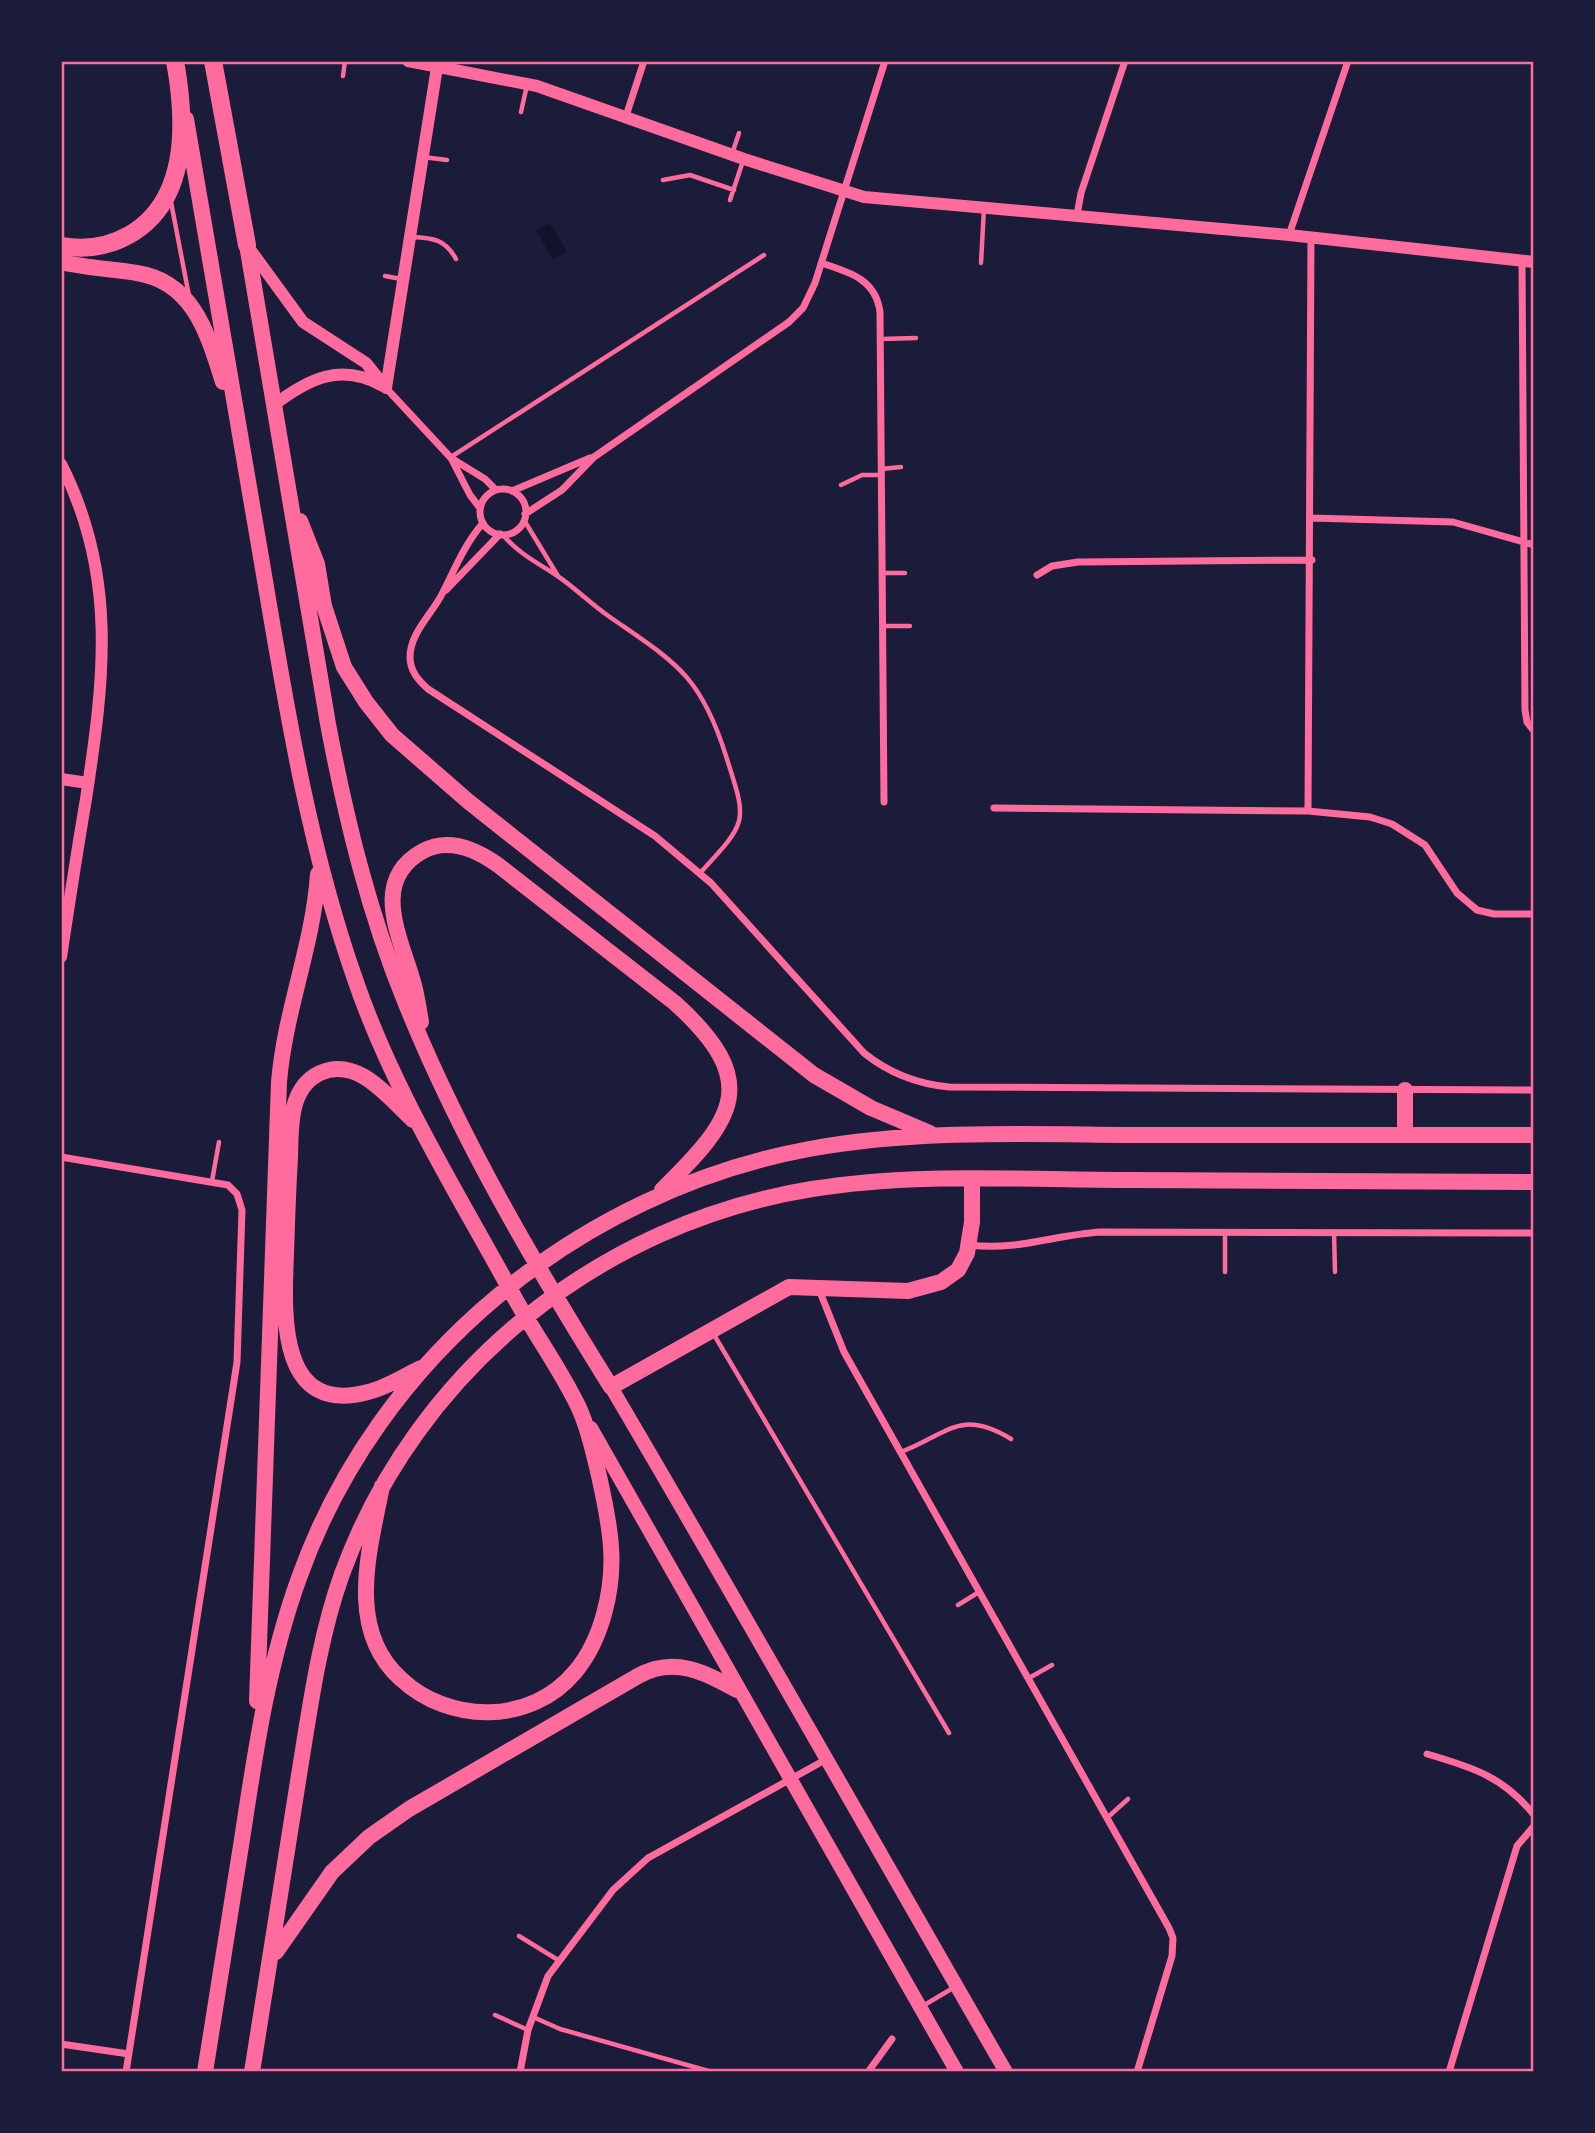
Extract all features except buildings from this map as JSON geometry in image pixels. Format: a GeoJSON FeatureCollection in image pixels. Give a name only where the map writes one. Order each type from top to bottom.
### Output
{"type":"FeatureCollection","features":[{"type":"Feature","properties":{"kind":"highway"},"geometry":{"type":"LineString","coordinates":[[175,61],[292,735],[319,862],[358,989],[382,1050],[420,1127],[515,1300],[581,1412],[609,1525],[612,1565],[606,1605],[594,1642],[578,1669],[554,1691],[527,1705],[480,1713],[447,1707],[415,1691],[384,1661],[368,1623],[365,1585],[382,1486]]}},
{"type":"Feature","properties":{"kind":"highway"},"geometry":{"type":"LineString","coordinates":[[213,61],[328,724],[350,828],[388,955],[427,1052],[494,1185],[611,1387],[780,1291],[817,1286],[920,1289],[951,1277],[964,1262],[969,1245],[972,1179]]}},
{"type":"Feature","properties":{"kind":"highway"},"geometry":{"type":"LineString","coordinates":[[61,246],[91,247],[121,239],[147,223],[170,190],[178,167],[182,97]]}},
{"type":"Feature","properties":{"kind":"highway"},"geometry":{"type":"LineString","coordinates":[[61,262],[152,276],[173,288],[191,304],[208,335],[242,445]]}},
{"type":"Feature","properties":{"kind":"highway"},"geometry":{"type":"LineString","coordinates":[[288,490],[317,564],[324,606],[344,667],[366,702],[393,735],[478,810],[814,1075],[881,1113],[939,1136]]}},
{"type":"Feature","properties":{"kind":"highway"},"geometry":{"type":"LineString","coordinates":[[427,1052],[414,985],[394,920],[393,891],[398,874],[410,860],[430,848],[450,845],[480,853],[510,874],[675,1003],[701,1027],[718,1051],[730,1086],[725,1116],[706,1146],[657,1195]]}},
{"type":"Feature","properties":{"kind":"highway"},"geometry":{"type":"LineString","coordinates":[[257,1740],[279,1082],[288,1015],[313,924],[319,862]]}},
{"type":"Feature","properties":{"kind":"highway"},"geometry":{"type":"LineString","coordinates":[[420,1127],[358,1073],[329,1070],[318,1074],[302,1088],[291,1122],[284,1315],[287,1343],[297,1368],[312,1384],[329,1392],[369,1392],[426,1365]]}},
{"type":"Feature","properties":{"kind":"highway"},"geometry":{"type":"LineString","coordinates":[[1405,1090],[1405,1135]]}},
{"type":"Feature","properties":{"kind":"highway"},"geometry":{"type":"LineString","coordinates":[[205,2072],[257,1740],[279,1638],[315,1536],[364,1448],[426,1365],[461,1328],[518,1279],[580,1235],[657,1195],[743,1165],[809,1149],[878,1139],[939,1136],[1534,1135]]}},
{"type":"Feature","properties":{"kind":"highway"},"geometry":{"type":"LineString","coordinates":[[252,2072],[323,1642],[340,1579],[382,1486],[442,1399],[483,1355],[537,1308],[598,1265],[685,1222],[774,1196],[876,1182],[972,1179],[1534,1182]]}},
{"type":"Feature","properties":{"kind":"highway"},"geometry":{"type":"LineString","coordinates":[[271,1960],[304,1907],[332,1872],[369,1837],[409,1809],[638,1676],[659,1667],[680,1666],[700,1671],[737,1690]]}},
{"type":"Feature","properties":{"kind":"main road"},"geometry":{"type":"LineString","coordinates":[[611,1387],[760,1639],[825,1760],[1006,2072]]}},
{"type":"Feature","properties":{"kind":"main road"},"geometry":{"type":"LineString","coordinates":[[581,1412],[957,2072]]}},
{"type":"Feature","properties":{"kind":"street"},"geometry":{"type":"LineString","coordinates":[[408,61],[437,64],[527,84],[841,192],[864,197],[1311,237],[1528,261],[1530,545],[1525,709],[1533,731]]}},
{"type":"Feature","properties":{"kind":"street"},"geometry":{"type":"LineString","coordinates":[[626,116],[644,61]]}},
{"type":"Feature","properties":{"kind":"street"},"geometry":{"type":"LineString","coordinates":[[441,596],[501,534],[515,531],[525,517],[562,490],[594,457],[799,313],[810,297],[841,192],[885,61]]}},
{"type":"Feature","properties":{"kind":"street"},"geometry":{"type":"LineString","coordinates":[[1077,215],[1081,193],[1125,61]]}},
{"type":"Feature","properties":{"kind":"street"},"geometry":{"type":"LineString","coordinates":[[1289,235],[1348,61]]}},
{"type":"Feature","properties":{"kind":"street"},"geometry":{"type":"LineString","coordinates":[[386,388],[437,64]]}},
{"type":"Feature","properties":{"kind":"street"},"geometry":{"type":"LineString","coordinates":[[1308,811],[1311,237]]}},
{"type":"Feature","properties":{"kind":"street"},"geometry":{"type":"LineString","coordinates":[[247,245],[303,321],[366,363],[451,458],[485,479],[496,490]]}},
{"type":"Feature","properties":{"kind":"street"},"geometry":{"type":"LineString","coordinates":[[821,263],[855,275],[872,289],[879,305],[884,802]]}},
{"type":"Feature","properties":{"kind":"street"},"geometry":{"type":"LineString","coordinates":[[274,405],[317,377],[350,376],[386,388]]}},
{"type":"Feature","properties":{"kind":"street"},"geometry":{"type":"LineString","coordinates":[[480,508],[485,497],[496,490],[512,491],[594,457]]}},
{"type":"Feature","properties":{"kind":"street"},"geometry":{"type":"LineString","coordinates":[[451,458],[470,495],[480,508],[483,523],[501,534]]}},
{"type":"Feature","properties":{"kind":"street"},"geometry":{"type":"LineString","coordinates":[[61,464],[87,534],[102,615],[102,685],[61,957]]}},
{"type":"Feature","properties":{"kind":"street"},"geometry":{"type":"LineString","coordinates":[[512,491],[521,498],[525,517]]}},
{"type":"Feature","properties":{"kind":"street"},"geometry":{"type":"LineString","coordinates":[[1311,518],[1453,522],[1530,545]]}},
{"type":"Feature","properties":{"kind":"street"},"geometry":{"type":"LineString","coordinates":[[483,523],[462,551],[441,596],[411,649],[412,670],[422,683],[632,820],[701,872],[864,1054],[882,1067],[913,1081],[949,1087],[1534,1090]]}},
{"type":"Feature","properties":{"kind":"street"},"geometry":{"type":"LineString","coordinates":[[1037,575],[1052,566],[1078,562],[1311,560]]}},
{"type":"Feature","properties":{"kind":"street"},"geometry":{"type":"LineString","coordinates":[[61,779],[88,783]]}},
{"type":"Feature","properties":{"kind":"street"},"geometry":{"type":"LineString","coordinates":[[994,808],[1308,811],[1370,817],[1392,824],[1425,845],[1457,893],[1476,910],[1494,914],[1534,914]]}},
{"type":"Feature","properties":{"kind":"street"},"geometry":{"type":"LineString","coordinates":[[61,1157],[228,1185],[237,1194],[242,1210],[237,1362],[126,2072]]}},
{"type":"Feature","properties":{"kind":"street"},"geometry":{"type":"LineString","coordinates":[[969,1245],[1007,1248],[1060,1236],[1101,1232],[1534,1233]]}},
{"type":"Feature","properties":{"kind":"street"},"geometry":{"type":"LineString","coordinates":[[817,1286],[837,1338],[1173,1938],[1172,1956],[1137,2072]]}},
{"type":"Feature","properties":{"kind":"street"},"geometry":{"type":"LineString","coordinates":[[1427,1754],[1469,1767],[1498,1781],[1518,1795],[1534,1815]]}},
{"type":"Feature","properties":{"kind":"street"},"geometry":{"type":"LineString","coordinates":[[520,2072],[528,2030],[548,1976],[613,1890],[648,1858],[825,1760]]}},
{"type":"Feature","properties":{"kind":"street"},"geometry":{"type":"LineString","coordinates":[[1449,2072],[1517,1846],[1534,1826]]}},
{"type":"Feature","properties":{"kind":"street"},"geometry":{"type":"LineString","coordinates":[[868,2072],[892,2039]]}},
{"type":"Feature","properties":{"kind":"street"},"geometry":{"type":"LineString","coordinates":[[61,2044],[129,2054]]}},
{"type":"Feature","properties":{"kind":"lane"},"geometry":{"type":"LineString","coordinates":[[343,76],[345,61]]}},
{"type":"Feature","properties":{"kind":"lane"},"geometry":{"type":"LineString","coordinates":[[521,112],[527,84]]}},
{"type":"Feature","properties":{"kind":"lane"},"geometry":{"type":"LineString","coordinates":[[730,200],[734,190],[739,133]]}},
{"type":"Feature","properties":{"kind":"lane"},"geometry":{"type":"LineString","coordinates":[[424,158],[447,160]]}},
{"type":"Feature","properties":{"kind":"lane"},"geometry":{"type":"LineString","coordinates":[[663,180],[690,175],[734,190]]}},
{"type":"Feature","properties":{"kind":"lane"},"geometry":{"type":"LineString","coordinates":[[170,190],[172,215],[191,304]]}},
{"type":"Feature","properties":{"kind":"lane"},"geometry":{"type":"LineString","coordinates":[[981,263],[984,207]]}},
{"type":"Feature","properties":{"kind":"lane"},"geometry":{"type":"LineString","coordinates":[[411,237],[437,239],[449,246],[456,259]]}},
{"type":"Feature","properties":{"kind":"lane"},"geometry":{"type":"LineString","coordinates":[[451,458],[764,255]]}},
{"type":"Feature","properties":{"kind":"lane"},"geometry":{"type":"LineString","coordinates":[[385,276],[405,279]]}},
{"type":"Feature","properties":{"kind":"lane"},"geometry":{"type":"LineString","coordinates":[[880,339],[916,338]]}},
{"type":"Feature","properties":{"kind":"lane"},"geometry":{"type":"LineString","coordinates":[[841,485],[862,475],[901,467]]}},
{"type":"Feature","properties":{"kind":"lane"},"geometry":{"type":"LineString","coordinates":[[525,517],[558,576]]}},
{"type":"Feature","properties":{"kind":"lane"},"geometry":{"type":"LineString","coordinates":[[501,534],[519,554],[558,576],[675,664],[700,692],[712,713],[741,803],[742,814],[729,841],[701,872]]}},
{"type":"Feature","properties":{"kind":"lane"},"geometry":{"type":"LineString","coordinates":[[882,573],[905,573]]}},
{"type":"Feature","properties":{"kind":"lane"},"geometry":{"type":"LineString","coordinates":[[883,626],[910,626]]}},
{"type":"Feature","properties":{"kind":"lane"},"geometry":{"type":"LineString","coordinates":[[212,1181],[219,1142]]}},
{"type":"Feature","properties":{"kind":"lane"},"geometry":{"type":"LineString","coordinates":[[1224,1272],[1225,1232]]}},
{"type":"Feature","properties":{"kind":"lane"},"geometry":{"type":"LineString","coordinates":[[1334,1232],[1335,1272]]}},
{"type":"Feature","properties":{"kind":"lane"},"geometry":{"type":"LineString","coordinates":[[710,1329],[949,1733]]}},
{"type":"Feature","properties":{"kind":"lane"},"geometry":{"type":"LineString","coordinates":[[900,1452],[952,1426],[988,1425],[1011,1439]]}},
{"type":"Feature","properties":{"kind":"lane"},"geometry":{"type":"LineString","coordinates":[[958,1605],[979,1592]]}},
{"type":"Feature","properties":{"kind":"lane"},"geometry":{"type":"LineString","coordinates":[[1029,1678],[1052,1665]]}},
{"type":"Feature","properties":{"kind":"lane"},"geometry":{"type":"LineString","coordinates":[[1107,1818],[1128,1799]]}},
{"type":"Feature","properties":{"kind":"lane"},"geometry":{"type":"LineString","coordinates":[[519,1936],[558,1960]]}},
{"type":"Feature","properties":{"kind":"lane"},"geometry":{"type":"LineString","coordinates":[[920,2007],[956,1985]]}},
{"type":"Feature","properties":{"kind":"lane"},"geometry":{"type":"LineString","coordinates":[[495,2015],[528,2030]]}},
{"type":"Feature","properties":{"kind":"lane"},"geometry":{"type":"LineString","coordinates":[[533,2017],[560,2029],[712,2072]]}},
{"type":"Feature","properties":{"kind":"shaded area"},"geometry":{"type":"Polygon","coordinates":[[[550,223],[567,251],[553,259],[536,231],[550,223]]]}}]}
